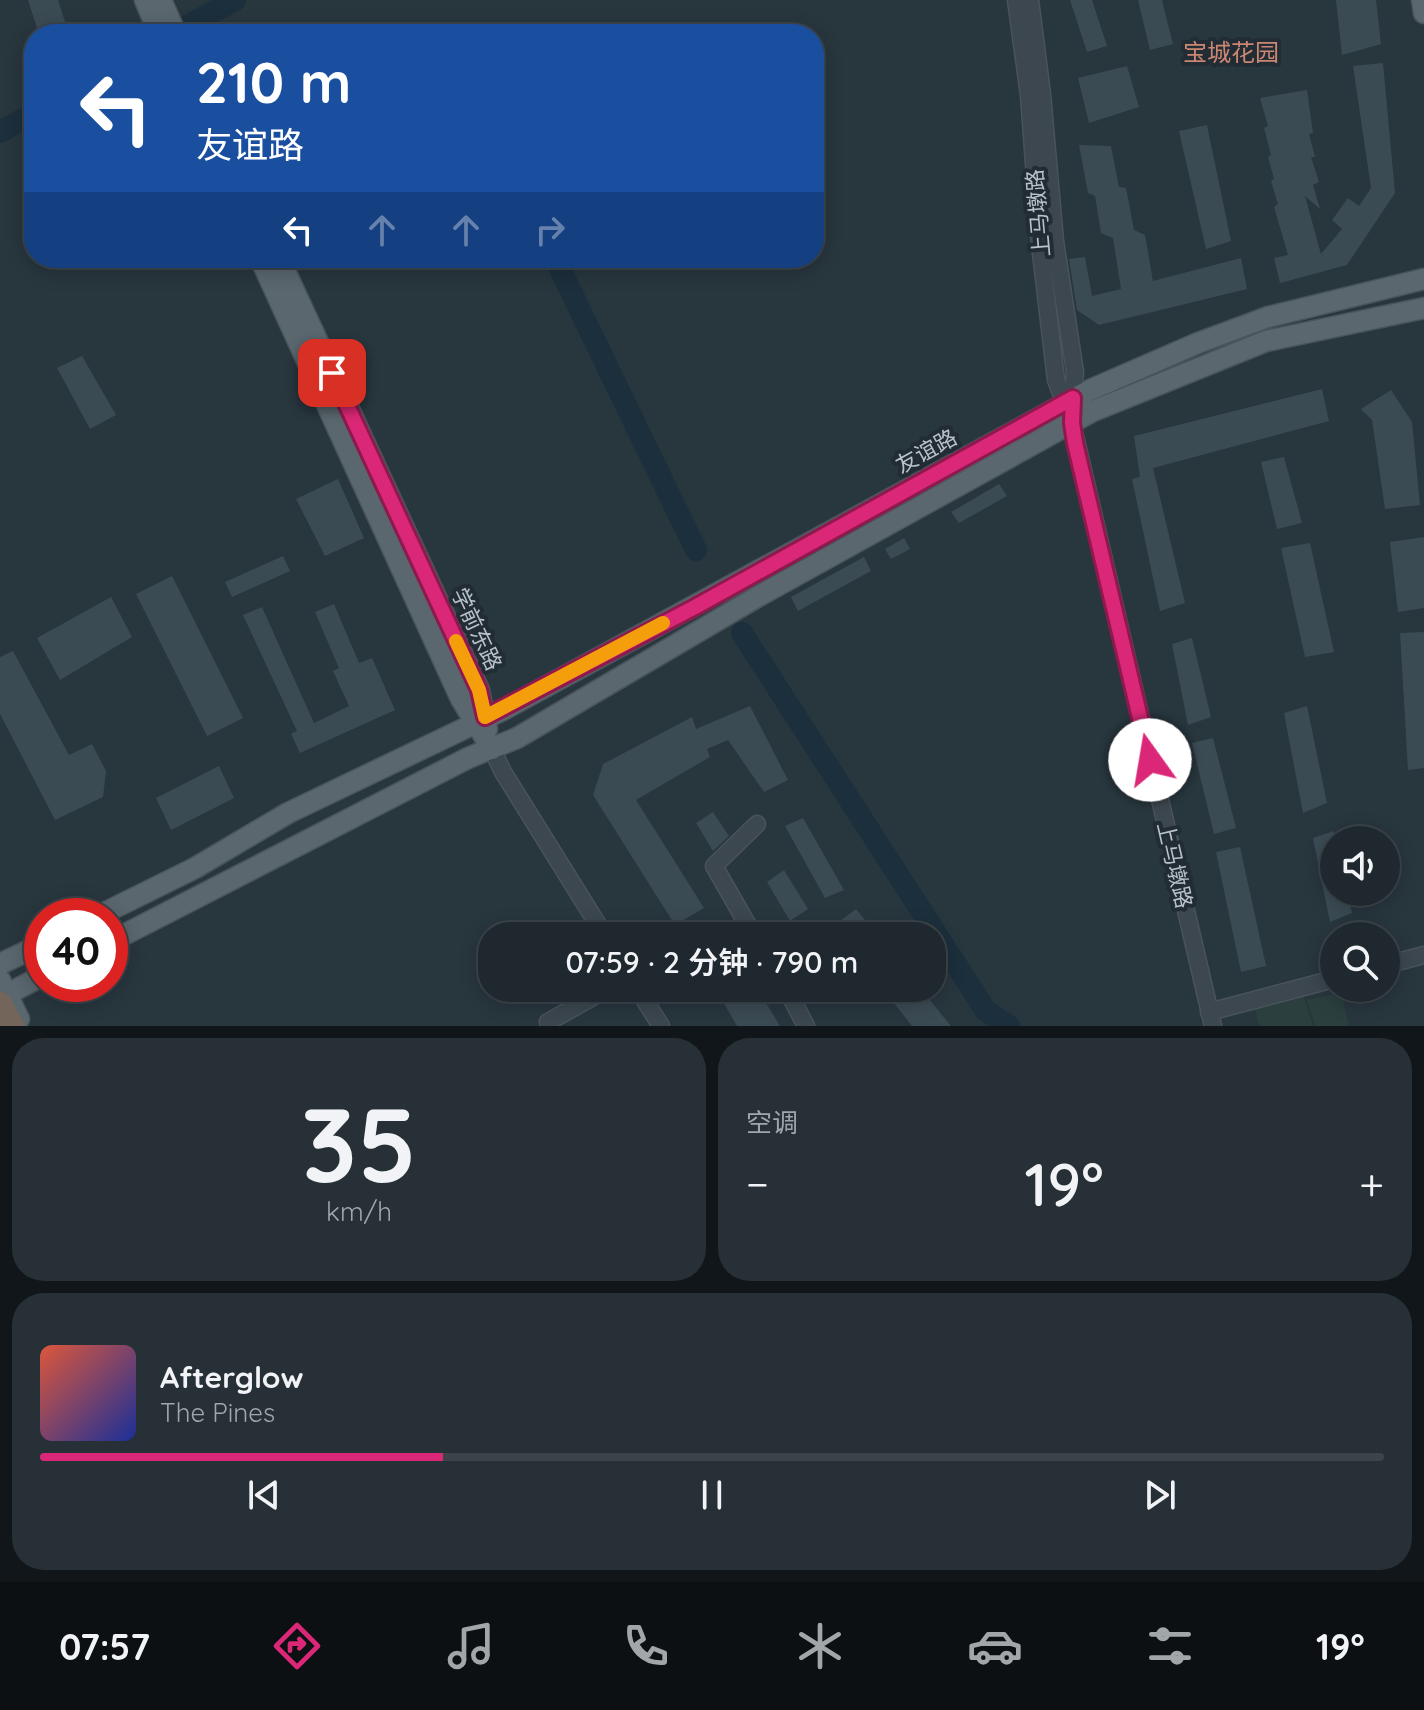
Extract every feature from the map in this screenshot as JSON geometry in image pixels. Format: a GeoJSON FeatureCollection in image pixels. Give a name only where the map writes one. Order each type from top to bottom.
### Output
{"type":"FeatureCollection","features":[{"type":"Feature","properties":{"kind":"highway"},"geometry":{"type":"LineString","coordinates":[[2,994],[12,1026]]}},
{"type":"Feature","properties":{"kind":"main road"},"geometry":{"type":"LineString","coordinates":[[145,0],[155,24]]}},
{"type":"Feature","properties":{"kind":"main road"},"geometry":{"type":"LineString","coordinates":[[161,0],[172,24]]}},
{"type":"Feature","properties":{"kind":"main road"},"geometry":{"type":"LineString","coordinates":[[1422,0],[1424,13]]}},
{"type":"Feature","properties":{"kind":"main road","name":"学前东路"},"geometry":{"type":"LineString","coordinates":[[265,268],[461,699],[480,720],[492,749]]}},
{"type":"Feature","properties":{"kind":"main road","name":"学前东路"},"geometry":{"type":"LineString","coordinates":[[284,268],[479,690],[480,720]]}},
{"type":"Feature","properties":{"kind":"main road","name":"友谊路"},"geometry":{"type":"LineString","coordinates":[[128,901],[195,868],[288,813],[480,720],[695,607],[1069,401],[1198,343],[1268,317],[1424,279]]}},
{"type":"Feature","properties":{"kind":"main road","name":"友谊路"},"geometry":{"type":"LineString","coordinates":[[128,933],[441,772],[517,738],[757,597],[1093,411],[1266,341],[1424,308]]}},
{"type":"Feature","properties":{"kind":"main road"},"geometry":{"type":"LineString","coordinates":[[0,964],[24,953]]}},
{"type":"Feature","properties":{"kind":"main road"},"geometry":{"type":"LineString","coordinates":[[23,1026],[2,994],[24,984]]}},
{"type":"Feature","properties":{"kind":"street","name":"上马墩路"},"geometry":{"type":"LineString","coordinates":[[1016,0],[1029,95],[1040,245],[1056,380],[1069,401]]}},
{"type":"Feature","properties":{"kind":"street","name":"上马墩路"},"geometry":{"type":"LineString","coordinates":[[1030,0],[1055,241],[1075,372],[1069,401],[1072,423],[1211,1019]]}},
{"type":"Feature","properties":{"kind":"street"},"geometry":{"type":"LineString","coordinates":[[492,749],[503,772],[596,922]]}},
{"type":"Feature","properties":{"kind":"street"},"geometry":{"type":"LineString","coordinates":[[746,922],[714,866],[757,824]]}},
{"type":"Feature","properties":{"kind":"street"},"geometry":{"type":"LineString","coordinates":[[1400,961],[1424,955]]}},
{"type":"Feature","properties":{"kind":"street"},"geometry":{"type":"LineString","coordinates":[[1211,1019],[1320,984]]}},
{"type":"Feature","properties":{"kind":"street"},"geometry":{"type":"LineString","coordinates":[[548,1022],[584,1002]]}},
{"type":"Feature","properties":{"kind":"street"},"geometry":{"type":"LineString","coordinates":[[646,1002],[661,1026]]}},
{"type":"Feature","properties":{"kind":"street"},"geometry":{"type":"LineString","coordinates":[[793,1002],[806,1026]]}},
{"type":"Feature","properties":{"kind":"green space"},"geometry":{"type":"Polygon","coordinates":[[[1304,997],[1313,1026],[1259,1026],[1255,1009],[1304,997]]]}},
{"type":"Feature","properties":{"kind":"green space"},"geometry":{"type":"Polygon","coordinates":[[[1320,997],[1320,1002],[1343,1002],[1349,1026],[1315,1026],[1307,1000],[1320,997]]]}},
{"type":"Feature","properties":{"kind":"building"},"geometry":{"type":"Polygon","coordinates":[[[28,0],[58,0],[66,24],[36,24],[28,0]]]}},
{"type":"Feature","properties":{"kind":"building"},"geometry":{"type":"Polygon","coordinates":[[[1070,0],[1092,0],[1107,46],[1087,52],[1070,0]]]}},
{"type":"Feature","properties":{"kind":"building"},"geometry":{"type":"Polygon","coordinates":[[[1138,0],[1162,0],[1173,44],[1150,50],[1138,0]]]}},
{"type":"Feature","properties":{"kind":"building"},"geometry":{"type":"Polygon","coordinates":[[[1336,0],[1376,0],[1381,44],[1342,55],[1336,0]]]}},
{"type":"Feature","properties":{"kind":"building"},"geometry":{"type":"Polygon","coordinates":[[[1383,63],[1395,193],[1347,265],[1280,283],[1274,258],[1288,255],[1274,207],[1278,204],[1271,181],[1274,179],[1268,157],[1271,155],[1264,128],[1268,126],[1260,98],[1307,90],[1313,133],[1309,134],[1315,157],[1311,157],[1319,182],[1313,185],[1320,209],[1305,196],[1321,254],[1342,229],[1332,220],[1348,198],[1359,206],[1371,188],[1353,66],[1383,63]]]}},
{"type":"Feature","properties":{"kind":"building"},"geometry":{"type":"Polygon","coordinates":[[[1127,66],[1139,107],[1089,123],[1078,78],[1127,66]]]}},
{"type":"Feature","properties":{"kind":"building"},"geometry":{"type":"Polygon","coordinates":[[[1207,125],[1231,241],[1206,249],[1179,131],[1207,125]]]}},
{"type":"Feature","properties":{"kind":"building"},"geometry":{"type":"Polygon","coordinates":[[[1079,145],[1111,146],[1119,187],[1126,188],[1134,230],[1145,235],[1153,281],[1241,258],[1247,289],[1099,325],[1077,310],[1069,259],[1085,257],[1092,296],[1121,289],[1113,238],[1101,233],[1095,196],[1088,193],[1079,145]]]}},
{"type":"Feature","properties":{"kind":"building"},"geometry":{"type":"Polygon","coordinates":[[[82,356],[116,415],[90,429],[57,368],[82,356]]]}},
{"type":"Feature","properties":{"kind":"building"},"geometry":{"type":"Polygon","coordinates":[[[1322,389],[1329,421],[1153,468],[1185,603],[1160,611],[1132,479],[1140,477],[1134,436],[1322,389]]]}},
{"type":"Feature","properties":{"kind":"building"},"geometry":{"type":"Polygon","coordinates":[[[1391,390],[1412,422],[1420,505],[1385,509],[1372,420],[1361,409],[1391,390]]]}},
{"type":"Feature","properties":{"kind":"building"},"geometry":{"type":"Polygon","coordinates":[[[1284,457],[1302,523],[1277,529],[1261,462],[1284,457]]]}},
{"type":"Feature","properties":{"kind":"building"},"geometry":{"type":"Polygon","coordinates":[[[338,479],[364,538],[325,556],[296,499],[338,479]]]}},
{"type":"Feature","properties":{"kind":"building"},"geometry":{"type":"Polygon","coordinates":[[[999,484],[1007,496],[959,523],[951,512],[999,484]]]}},
{"type":"Feature","properties":{"kind":"building"},"geometry":{"type":"Polygon","coordinates":[[[1424,537],[1424,608],[1398,612],[1390,542],[1424,537]]]}},
{"type":"Feature","properties":{"kind":"building"},"geometry":{"type":"Polygon","coordinates":[[[904,538],[910,549],[891,559],[885,549],[904,538]]]}},
{"type":"Feature","properties":{"kind":"building"},"geometry":{"type":"Polygon","coordinates":[[[1310,543],[1334,652],[1305,657],[1281,548],[1310,543]]]}},
{"type":"Feature","properties":{"kind":"building"},"geometry":{"type":"Polygon","coordinates":[[[283,556],[290,571],[232,597],[225,582],[283,556]]]}},
{"type":"Feature","properties":{"kind":"building"},"geometry":{"type":"Polygon","coordinates":[[[864,557],[871,571],[798,611],[791,597],[864,557]]]}},
{"type":"Feature","properties":{"kind":"building"},"geometry":{"type":"Polygon","coordinates":[[[172,576],[243,718],[207,736],[136,594],[172,576]]]}},
{"type":"Feature","properties":{"kind":"building"},"geometry":{"type":"Polygon","coordinates":[[[111,597],[132,637],[60,680],[37,638],[111,597]]]}},
{"type":"Feature","properties":{"kind":"building"},"geometry":{"type":"Polygon","coordinates":[[[334,604],[359,663],[372,658],[395,710],[300,753],[291,734],[297,731],[243,615],[262,607],[314,723],[349,706],[333,671],[339,668],[315,612],[334,604]]]}},
{"type":"Feature","properties":{"kind":"building"},"geometry":{"type":"Polygon","coordinates":[[[1424,632],[1424,768],[1408,770],[1400,633],[1424,632]]]}},
{"type":"Feature","properties":{"kind":"building"},"geometry":{"type":"Polygon","coordinates":[[[1192,638],[1211,717],[1188,725],[1172,644],[1192,638]]]}},
{"type":"Feature","properties":{"kind":"building"},"geometry":{"type":"Polygon","coordinates":[[[13,651],[69,755],[92,744],[106,771],[103,797],[55,820],[0,714],[0,657],[13,651]]]}},
{"type":"Feature","properties":{"kind":"building"},"geometry":{"type":"Polygon","coordinates":[[[750,706],[788,780],[764,792],[728,740],[707,749],[710,757],[636,800],[704,908],[680,922],[673,922],[593,795],[603,764],[692,717],[696,729],[750,706]]]}},
{"type":"Feature","properties":{"kind":"building"},"geometry":{"type":"Polygon","coordinates":[[[1307,706],[1327,803],[1303,813],[1284,713],[1307,706]]]}},
{"type":"Feature","properties":{"kind":"building"},"geometry":{"type":"Polygon","coordinates":[[[1213,738],[1236,828],[1214,834],[1192,743],[1213,738]]]}},
{"type":"Feature","properties":{"kind":"building"},"geometry":{"type":"Polygon","coordinates":[[[219,766],[234,798],[171,830],[156,798],[219,766]]]}},
{"type":"Feature","properties":{"kind":"building"},"geometry":{"type":"Polygon","coordinates":[[[713,812],[729,836],[713,851],[696,823],[713,812]]]}},
{"type":"Feature","properties":{"kind":"building"},"geometry":{"type":"Polygon","coordinates":[[[803,818],[844,890],[825,898],[785,826],[803,818]]]}},
{"type":"Feature","properties":{"kind":"building"},"geometry":{"type":"Polygon","coordinates":[[[1320,836],[1320,873],[1313,838],[1320,836]]]}},
{"type":"Feature","properties":{"kind":"building"},"geometry":{"type":"Polygon","coordinates":[[[1240,847],[1266,966],[1241,972],[1216,852],[1240,847]]]}},
{"type":"Feature","properties":{"kind":"building"},"geometry":{"type":"Polygon","coordinates":[[[784,870],[808,909],[790,921],[767,882],[784,870]]]}},
{"type":"Feature","properties":{"kind":"building"},"geometry":{"type":"Polygon","coordinates":[[[1327,906],[1350,906],[1352,913],[1330,922],[1327,906]]]}},
{"type":"Feature","properties":{"kind":"building"},"geometry":{"type":"Polygon","coordinates":[[[856,909],[867,922],[839,922],[856,909]]]}},
{"type":"Feature","properties":{"kind":"building"},"geometry":{"type":"Polygon","coordinates":[[[723,1002],[765,1002],[780,1026],[737,1026],[723,1002]]]}},
{"type":"Feature","properties":{"kind":"building"},"geometry":{"type":"Polygon","coordinates":[[[893,1002],[931,1002],[951,1026],[912,1026],[893,1002]]]}},
{"type":"Feature","properties":{"kind":"waterway"},"geometry":{"type":"LineString","coordinates":[[191,24],[235,0]]}},
{"type":"Feature","properties":{"kind":"waterway"},"geometry":{"type":"LineString","coordinates":[[0,132],[24,119]]}},
{"type":"Feature","properties":{"kind":"waterway"},"geometry":{"type":"LineString","coordinates":[[560,269],[696,550]]}},
{"type":"Feature","properties":{"kind":"waterway"},"geometry":{"type":"LineString","coordinates":[[742,633],[986,1011],[1009,1026]]}},
{"type":"Feature","properties":{"kind":"slow traffic"},"geometry":{"type":"LineString","coordinates":[[456,641],[479,690],[485,717],[663,623]]}},
{"type":"Feature","properties":{"kind":"district","name":"宝城花园"},"geometry":{"type":"Point","coordinates":[1231,53]}},
{"type":"Feature","properties":{"kind":"route"},"geometry":{"type":"LineString","coordinates":[[332,373],[479,690],[485,717],[695,607],[1073,398],[1075,443],[1150,760]]}}]}
